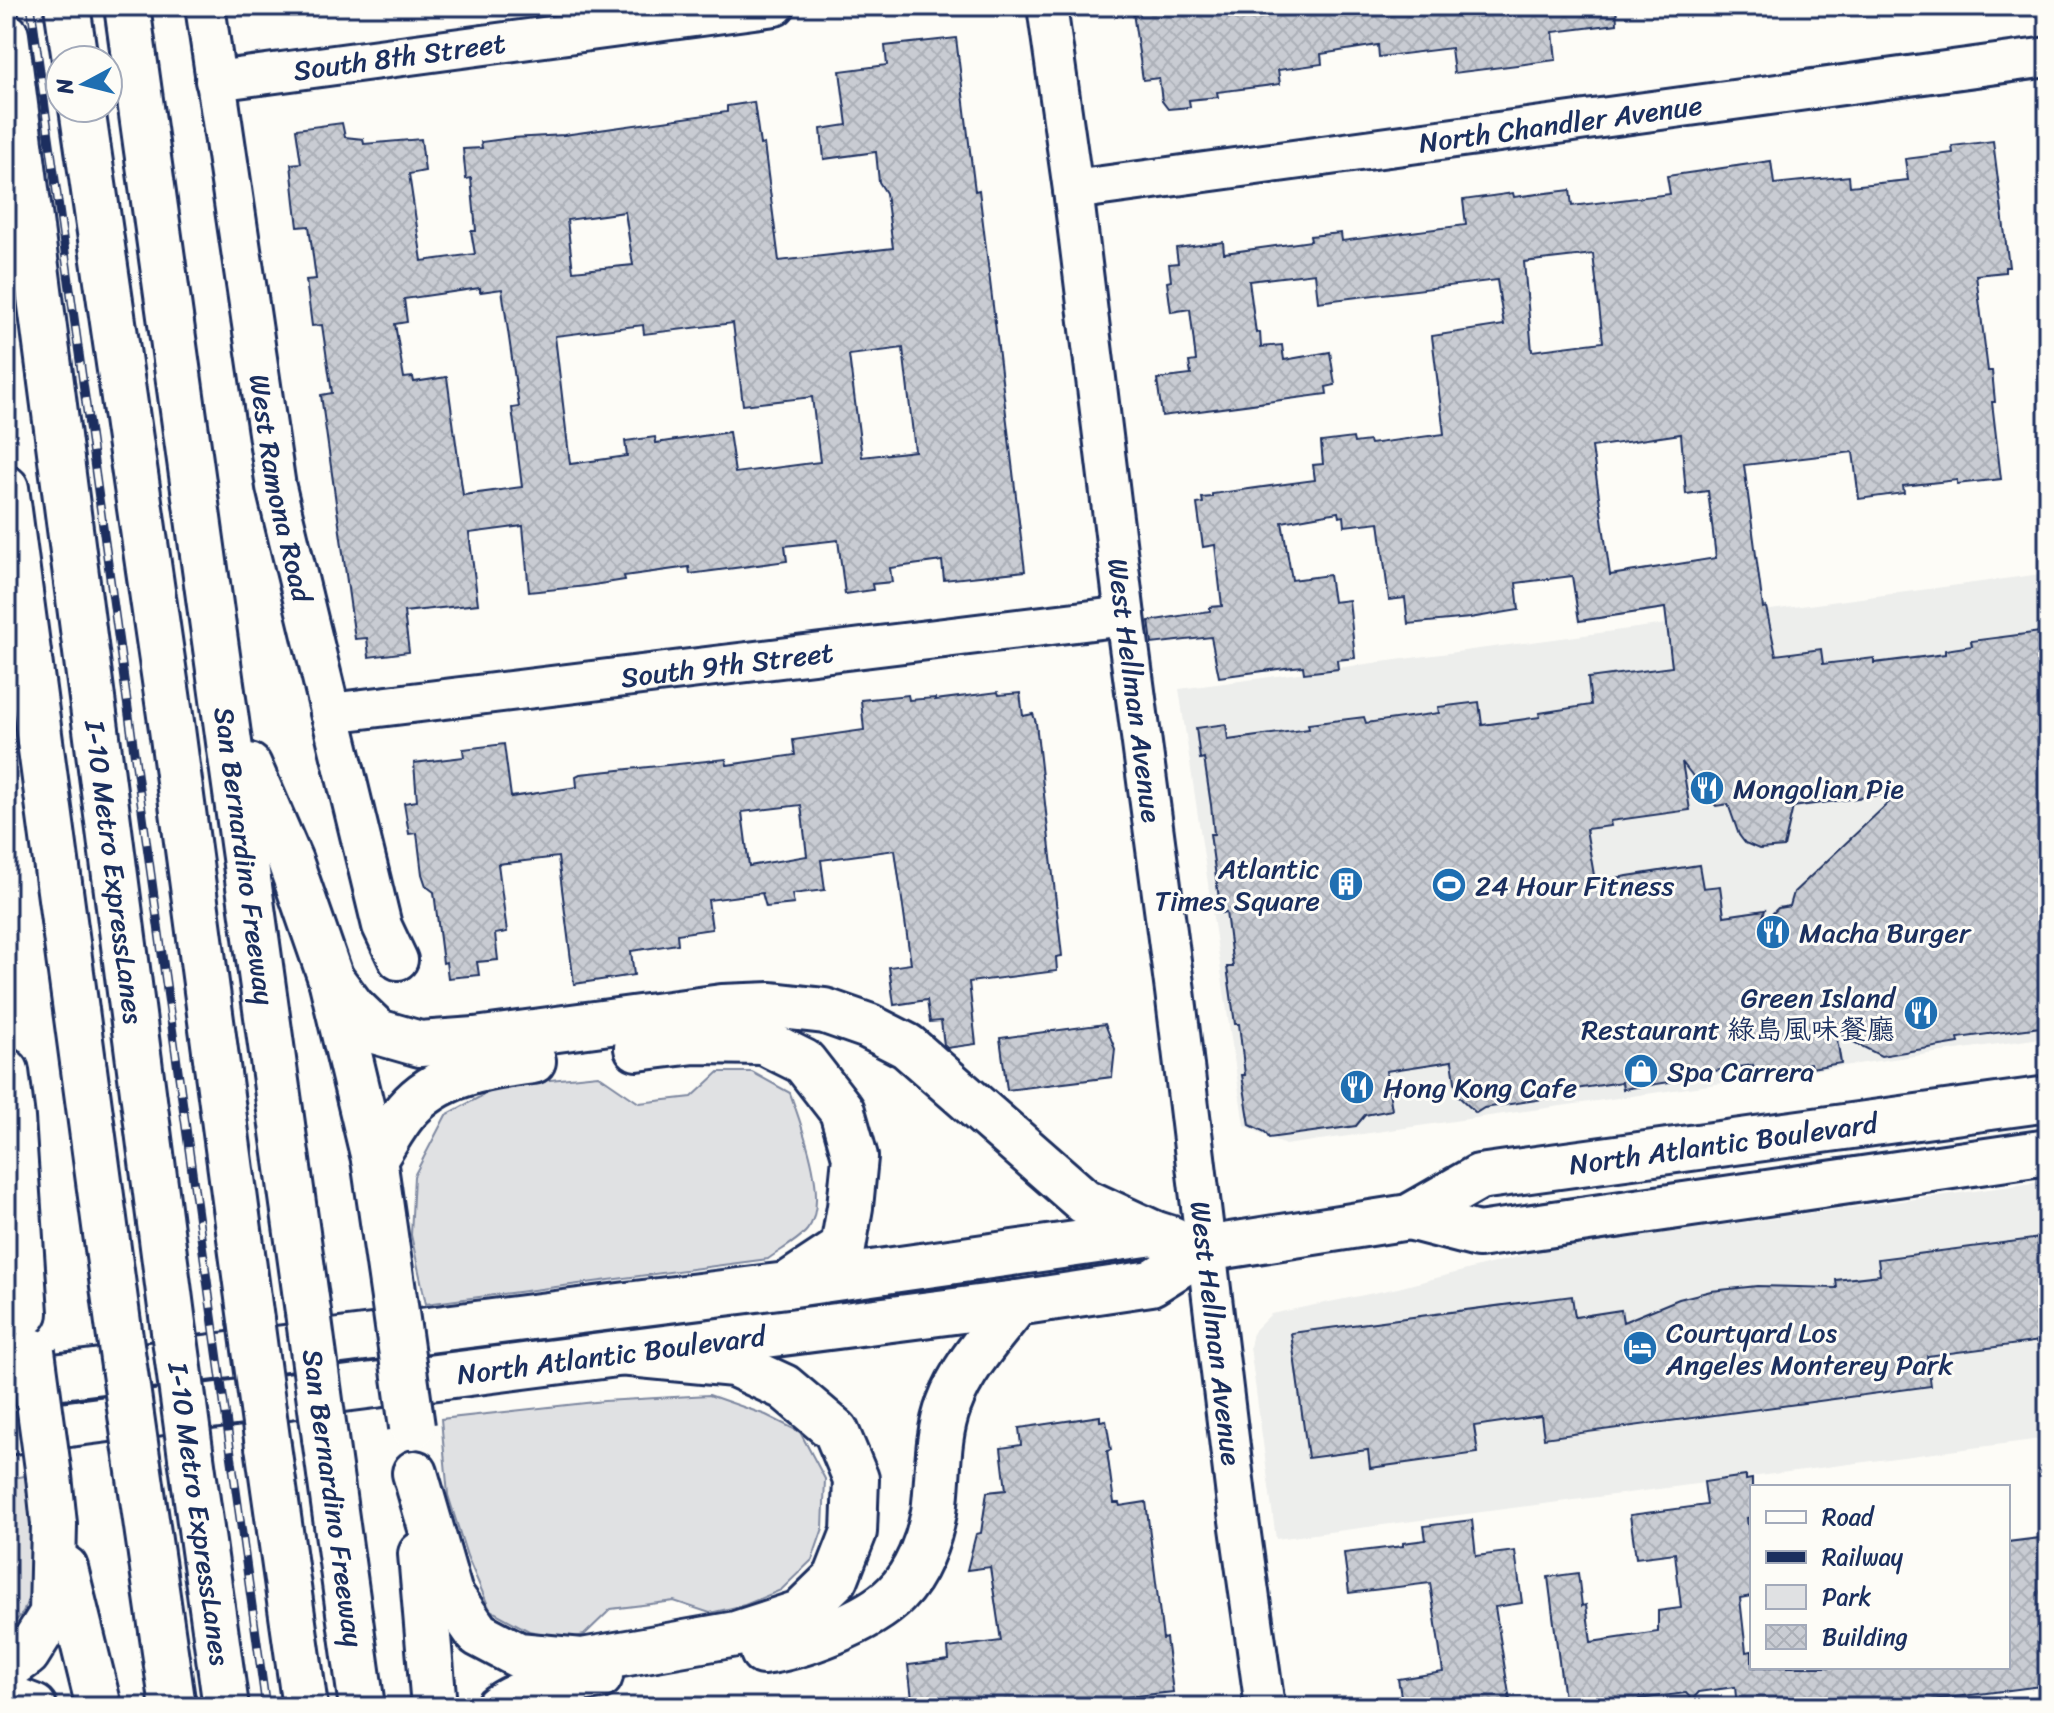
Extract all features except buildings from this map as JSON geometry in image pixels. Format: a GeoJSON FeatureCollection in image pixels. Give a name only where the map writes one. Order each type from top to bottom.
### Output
{"type":"FeatureCollection","features":[{"type":"Feature","properties":{"kind":"main road"},"geometry":{"type":"LineString","coordinates":[[67,6],[73,44]]}},
{"type":"Feature","properties":{"kind":"main road","name":"San Bernardino Freeway"},"geometry":{"type":"LineString","coordinates":[[127,6],[362,1707]]}},
{"type":"Feature","properties":{"kind":"main road","name":"I-10 Metro ExpressLanes"},"geometry":{"type":"LineString","coordinates":[[6,35],[174,1331],[226,1707]]}},
{"type":"Feature","properties":{"kind":"main road"},"geometry":{"type":"LineString","coordinates":[[84,124],[172,729],[305,1707]]}},
{"type":"Feature","properties":{"kind":"main road"},"geometry":{"type":"LineString","coordinates":[[6,488],[120,1338],[173,1707]]}},
{"type":"Feature","properties":{"kind":"main road"},"geometry":{"type":"LineString","coordinates":[[227,716],[290,861],[331,979],[374,1159],[412,1427],[434,1707]]}},
{"type":"Feature","properties":{"kind":"main road"},"geometry":{"type":"LineString","coordinates":[[331,979],[352,1007],[378,1032],[420,1044],[475,1040],[722,1007],[772,1005],[825,1011],[868,1026],[907,1046],[1084,1201],[1153,1233]]}},
{"type":"Feature","properties":{"kind":"main road"},"geometry":{"type":"LineString","coordinates":[[374,1159],[406,1111],[436,1084],[484,1067],[695,1041],[764,1042],[804,1062],[842,1111],[855,1157],[843,1248],[787,1285]]}},
{"type":"Feature","properties":{"kind":"main road"},"geometry":{"type":"LineString","coordinates":[[6,1071],[21,1349]]}},
{"type":"Feature","properties":{"kind":"main road","name":"North Atlantic Boulevard"},"geometry":{"type":"LineString","coordinates":[[6,1432],[1017,1303],[1151,1283],[1205,1249],[1409,1217],[1479,1177],[2048,1099]]}},
{"type":"Feature","properties":{"kind":"main road","name":"North Atlantic Boulevard"},"geometry":{"type":"LineString","coordinates":[[1409,1217],[1478,1235],[2048,1152]]}},
{"type":"Feature","properties":{"kind":"main road","name":"North Atlantic Boulevard"},"geometry":{"type":"LineString","coordinates":[[21,1349],[787,1285],[1153,1233],[1205,1249]]}},
{"type":"Feature","properties":{"kind":"main road"},"geometry":{"type":"LineString","coordinates":[[6,1238],[21,1349],[49,1476],[54,1524],[52,1614],[27,1654],[6,1669]]}},
{"type":"Feature","properties":{"kind":"main road"},"geometry":{"type":"LineString","coordinates":[[498,1707],[514,1696],[574,1679],[775,1651],[847,1627],[896,1595],[921,1556],[933,1514],[940,1442],[949,1404],[963,1375],[1017,1303]]}},
{"type":"Feature","properties":{"kind":"main road"},"geometry":{"type":"LineString","coordinates":[[415,1473],[450,1594],[478,1634],[518,1655],[582,1661],[736,1634],[800,1613],[836,1578],[854,1532],[856,1479],[836,1431],[784,1387],[734,1364],[620,1353]]}},
{"type":"Feature","properties":{"kind":"main road"},"geometry":{"type":"LineString","coordinates":[[54,1524],[99,1707]]}},
{"type":"Feature","properties":{"kind":"main road"},"geometry":{"type":"LineString","coordinates":[[6,1704],[21,1702],[34,1707]]}},
{"type":"Feature","properties":{"kind":"street","name":"West Ramona Road"},"geometry":{"type":"LineString","coordinates":[[205,6],[276,487],[382,926],[398,960]]}},
{"type":"Feature","properties":{"kind":"street","name":"South 8th Street"},"geometry":{"type":"LineString","coordinates":[[215,81],[775,6]]}},
{"type":"Feature","properties":{"kind":"street","name":"West Hellman Avenue"},"geometry":{"type":"LineString","coordinates":[[1047,6],[1265,1707]]}},
{"type":"Feature","properties":{"kind":"street","name":"North Chandler Avenue"},"geometry":{"type":"LineString","coordinates":[[1073,190],[2048,57]]}},
{"type":"Feature","properties":{"kind":"street","name":"South 9th Street"},"geometry":{"type":"LineString","coordinates":[[330,713],[1125,616]]}},
{"type":"Feature","properties":{"kind":"shaded area","name":"Atlantic Times Square"},"geometry":{"type":"Polygon","coordinates":[[[2048,573],[2048,1037],[1285,1145],[1244,1125],[1179,689],[2048,573]]]}},
{"type":"Feature","properties":{"kind":"shaded area"},"geometry":{"type":"Polygon","coordinates":[[[2048,1181],[2048,1438],[1276,1539],[1250,1347],[1253,1332],[1271,1314],[1398,1288],[1547,1249],[2048,1181]]]}},
{"type":"Feature","properties":{"kind":"green space"},"geometry":{"type":"Polygon","coordinates":[[[719,1072],[752,1072],[790,1093],[807,1143],[815,1183],[814,1217],[799,1238],[768,1259],[426,1304],[411,1235],[414,1176],[446,1115],[502,1085],[598,1075],[639,1103],[692,1097],[719,1072]]]}},
{"type":"Feature","properties":{"kind":"green space"},"geometry":{"type":"Polygon","coordinates":[[[709,1395],[766,1415],[800,1432],[825,1479],[823,1528],[812,1560],[781,1590],[745,1605],[710,1613],[674,1601],[611,1609],[584,1635],[567,1639],[529,1631],[490,1610],[467,1556],[448,1495],[441,1419],[604,1401],[709,1395]]]}},
{"type":"Feature","properties":{"kind":"green space"},"geometry":{"type":"Polygon","coordinates":[[[25,1476],[38,1571],[23,1613],[6,1631],[6,1479],[25,1476]]]}},
{"type":"Feature","properties":{"kind":"railway"},"geometry":{"type":"LineString","coordinates":[[31,6],[266,1707]]}},
{"type":"Feature","properties":{"kind":"place","name":"Mongolian Pie"},"geometry":{"type":"Point","coordinates":[1707,788]}},
{"type":"Feature","properties":{"kind":"place","name":"Atlantic Times Square"},"geometry":{"type":"Point","coordinates":[1346,884]}},
{"type":"Feature","properties":{"kind":"place","name":"24 Hour Fitness"},"geometry":{"type":"Point","coordinates":[1449,885]}},
{"type":"Feature","properties":{"kind":"place","name":"Macha Burger"},"geometry":{"type":"Point","coordinates":[1773,932]}},
{"type":"Feature","properties":{"kind":"place","name":"Green Island Restaurant 綠島風味餐廳"},"geometry":{"type":"Point","coordinates":[1921,1013]}},
{"type":"Feature","properties":{"kind":"place","name":"Spa Carrera"},"geometry":{"type":"Point","coordinates":[1641,1071]}},
{"type":"Feature","properties":{"kind":"place","name":"Hong Kong Cafe"},"geometry":{"type":"Point","coordinates":[1357,1087]}},
{"type":"Feature","properties":{"kind":"place","name":"Courtyard Los Angeles Monterey Park"},"geometry":{"type":"Point","coordinates":[1640,1348]}}]}
